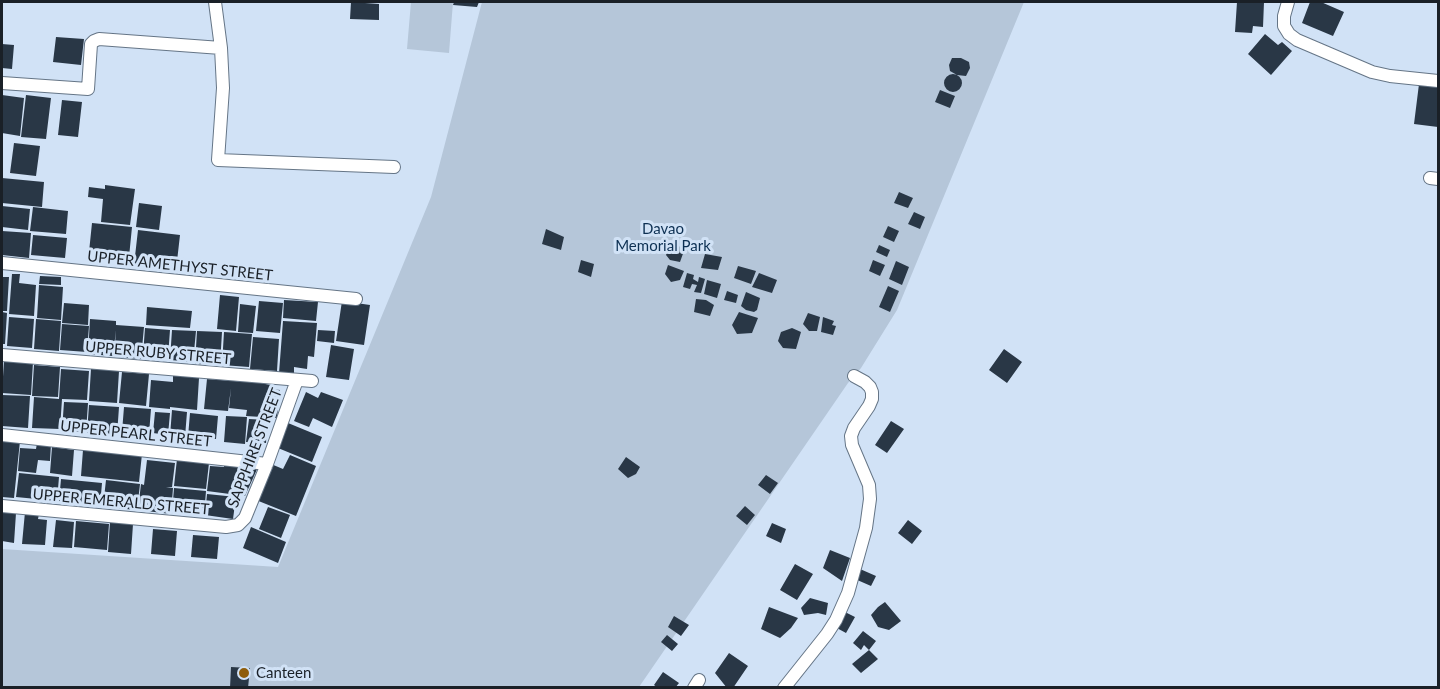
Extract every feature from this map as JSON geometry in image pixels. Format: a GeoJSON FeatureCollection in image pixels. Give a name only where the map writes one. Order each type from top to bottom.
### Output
{"type":"FeatureCollection","features":[{"type":"Feature","properties":{"kind":"street"},"geometry":{"type":"LineString","coordinates":[[215,2],[221,48],[223,102],[218,160],[394,167]]}},
{"type":"Feature","properties":{"kind":"street"},"geometry":{"type":"LineString","coordinates":[[1288,2],[1284,26],[1297,40],[1372,72],[1438,81]]}},
{"type":"Feature","properties":{"kind":"street"},"geometry":{"type":"LineString","coordinates":[[2,83],[88,89],[92,44],[99,39],[221,48]]}},
{"type":"Feature","properties":{"kind":"street","name":"UPPER AMETHYST STREET"},"geometry":{"type":"LineString","coordinates":[[2,263],[356,299]]}},
{"type":"Feature","properties":{"kind":"street","name":"UPPER RUBY STREET"},"geometry":{"type":"LineString","coordinates":[[2,355],[312,381]]}},
{"type":"Feature","properties":{"kind":"street"},"geometry":{"type":"LineString","coordinates":[[784,687],[827,634],[843,606],[866,528],[870,499],[869,485],[852,445],[851,436],[869,406],[872,392],[865,382],[854,376]]}},
{"type":"Feature","properties":{"kind":"street","name":"SAPPHIRE STREET"},"geometry":{"type":"LineString","coordinates":[[238,525],[245,518],[267,464],[297,380]]}},
{"type":"Feature","properties":{"kind":"street","name":"UPPER PEARL STREET"},"geometry":{"type":"LineString","coordinates":[[2,435],[267,464]]}},
{"type":"Feature","properties":{"kind":"street","name":"UPPER EMERALD STREET"},"geometry":{"type":"LineString","coordinates":[[2,506],[226,527],[238,525]]}},
{"type":"Feature","properties":{"kind":"green space"},"geometry":{"type":"Polygon","coordinates":[[[411,2],[453,2],[449,53],[407,49],[411,2]]]}},
{"type":"Feature","properties":{"kind":"green space","name":"Davao Memorial Park"},"geometry":{"type":"Polygon","coordinates":[[[482,2],[1024,2],[897,310],[861,368],[848,383],[639,687],[2,687],[2,549],[278,567],[431,197],[482,2]]]}},
{"type":"Feature","properties":{"kind":"building"},"geometry":{"type":"Polygon","coordinates":[[[351,2],[379,4],[379,20],[350,19],[351,2]]]}},
{"type":"Feature","properties":{"kind":"building"},"geometry":{"type":"Polygon","coordinates":[[[454,2],[479,2],[477,7],[453,5],[454,2]]]}},
{"type":"Feature","properties":{"kind":"building"},"geometry":{"type":"Polygon","coordinates":[[[1237,2],[1264,2],[1263,27],[1253,26],[1252,33],[1235,32],[1237,2]]]}},
{"type":"Feature","properties":{"kind":"building"},"geometry":{"type":"Polygon","coordinates":[[[1310,2],[1321,2],[1344,12],[1333,36],[1302,23],[1310,2]]]}},
{"type":"Feature","properties":{"kind":"building"},"geometry":{"type":"Polygon","coordinates":[[[1265,34],[1278,45],[1282,42],[1292,51],[1271,75],[1248,54],[1265,34]]]}},
{"type":"Feature","properties":{"kind":"building"},"geometry":{"type":"Polygon","coordinates":[[[56,37],[84,39],[81,65],[53,62],[56,37]]]}},
{"type":"Feature","properties":{"kind":"building"},"geometry":{"type":"Polygon","coordinates":[[[2,44],[14,45],[12,69],[2,68],[2,44]]]}},
{"type":"Feature","properties":{"kind":"building"},"geometry":{"type":"Polygon","coordinates":[[[952,58],[961,58],[969,62],[970,68],[966,76],[950,71],[949,65],[952,58]]]}},
{"type":"Feature","properties":{"kind":"building"},"geometry":{"type":"Polygon","coordinates":[[[953,74],[959,77],[962,83],[959,89],[953,92],[947,89],[944,83],[947,77],[953,74]]]}},
{"type":"Feature","properties":{"kind":"building"},"geometry":{"type":"Polygon","coordinates":[[[1419,84],[1438,86],[1438,127],[1414,124],[1419,84]]]}},
{"type":"Feature","properties":{"kind":"building"},"geometry":{"type":"Polygon","coordinates":[[[940,90],[955,96],[950,108],[935,102],[940,90]]]}},
{"type":"Feature","properties":{"kind":"building"},"geometry":{"type":"Polygon","coordinates":[[[2,95],[24,98],[20,136],[2,133],[2,95]]]}},
{"type":"Feature","properties":{"kind":"building"},"geometry":{"type":"Polygon","coordinates":[[[26,95],[51,98],[46,139],[21,137],[26,95]]]}},
{"type":"Feature","properties":{"kind":"building"},"geometry":{"type":"Polygon","coordinates":[[[62,100],[82,102],[78,137],[58,135],[62,100]]]}},
{"type":"Feature","properties":{"kind":"building"},"geometry":{"type":"Polygon","coordinates":[[[14,143],[40,146],[36,176],[10,173],[14,143]]]}},
{"type":"Feature","properties":{"kind":"building"},"geometry":{"type":"Polygon","coordinates":[[[2,178],[44,182],[42,207],[2,203],[2,178]]]}},
{"type":"Feature","properties":{"kind":"building"},"geometry":{"type":"Polygon","coordinates":[[[105,185],[135,189],[130,225],[101,222],[103,199],[88,197],[89,187],[105,189],[105,185]]]}},
{"type":"Feature","properties":{"kind":"building"},"geometry":{"type":"Polygon","coordinates":[[[899,192],[913,198],[908,208],[894,203],[899,192]]]}},
{"type":"Feature","properties":{"kind":"building"},"geometry":{"type":"Polygon","coordinates":[[[139,203],[162,206],[159,230],[136,227],[139,203]]]}},
{"type":"Feature","properties":{"kind":"building"},"geometry":{"type":"Polygon","coordinates":[[[2,206],[30,209],[28,230],[2,227],[2,206]]]}},
{"type":"Feature","properties":{"kind":"building"},"geometry":{"type":"Polygon","coordinates":[[[33,207],[68,211],[66,234],[30,231],[33,207]]]}},
{"type":"Feature","properties":{"kind":"building"},"geometry":{"type":"Polygon","coordinates":[[[914,212],[925,217],[920,229],[908,224],[914,212]]]}},
{"type":"Feature","properties":{"kind":"building"},"geometry":{"type":"Polygon","coordinates":[[[92,223],[132,227],[129,257],[89,252],[92,223]]]}},
{"type":"Feature","properties":{"kind":"building"},"geometry":{"type":"Polygon","coordinates":[[[888,226],[899,231],[894,242],[883,237],[888,226]]]}},
{"type":"Feature","properties":{"kind":"building"},"geometry":{"type":"Polygon","coordinates":[[[546,229],[564,237],[561,250],[542,244],[546,229]]]}},
{"type":"Feature","properties":{"kind":"building"},"geometry":{"type":"Polygon","coordinates":[[[138,230],[180,235],[176,270],[134,265],[138,230]]]}},
{"type":"Feature","properties":{"kind":"building"},"geometry":{"type":"Polygon","coordinates":[[[2,231],[31,233],[29,258],[2,255],[2,231]]]}},
{"type":"Feature","properties":{"kind":"building"},"geometry":{"type":"Polygon","coordinates":[[[33,235],[67,238],[65,258],[31,255],[33,235]]]}},
{"type":"Feature","properties":{"kind":"building"},"geometry":{"type":"Polygon","coordinates":[[[670,244],[685,248],[680,262],[670,260],[666,255],[670,244]]]}},
{"type":"Feature","properties":{"kind":"building"},"geometry":{"type":"Polygon","coordinates":[[[879,245],[890,250],[887,257],[876,252],[879,245]]]}},
{"type":"Feature","properties":{"kind":"building"},"geometry":{"type":"Polygon","coordinates":[[[705,254],[722,257],[718,270],[701,268],[705,254]]]}},
{"type":"Feature","properties":{"kind":"building"},"geometry":{"type":"Polygon","coordinates":[[[581,260],[594,264],[591,277],[578,272],[581,260]]]}},
{"type":"Feature","properties":{"kind":"building"},"geometry":{"type":"Polygon","coordinates":[[[873,260],[885,265],[880,276],[869,271],[873,260]]]}},
{"type":"Feature","properties":{"kind":"building"},"geometry":{"type":"Polygon","coordinates":[[[896,261],[909,267],[902,285],[889,279],[896,261]]]}},
{"type":"Feature","properties":{"kind":"building"},"geometry":{"type":"Polygon","coordinates":[[[668,265],[684,271],[680,280],[671,282],[665,274],[668,265]]]}},
{"type":"Feature","properties":{"kind":"building"},"geometry":{"type":"Polygon","coordinates":[[[738,266],[756,271],[751,284],[734,278],[738,266]]]}},
{"type":"Feature","properties":{"kind":"building"},"geometry":{"type":"Polygon","coordinates":[[[687,273],[694,275],[693,279],[698,282],[699,277],[705,279],[701,293],[694,292],[697,285],[692,284],[690,289],[683,287],[687,273]]]}},
{"type":"Feature","properties":{"kind":"building"},"geometry":{"type":"Polygon","coordinates":[[[759,273],[777,280],[772,293],[752,287],[759,273]]]}},
{"type":"Feature","properties":{"kind":"building"},"geometry":{"type":"Polygon","coordinates":[[[12,274],[20,274],[19,283],[36,285],[34,316],[9,314],[12,274]]]}},
{"type":"Feature","properties":{"kind":"building"},"geometry":{"type":"Polygon","coordinates":[[[40,276],[61,277],[61,285],[39,284],[40,276]]]}},
{"type":"Feature","properties":{"kind":"building"},"geometry":{"type":"Polygon","coordinates":[[[2,277],[9,277],[7,311],[2,311],[2,277]]]}},
{"type":"Feature","properties":{"kind":"building"},"geometry":{"type":"Polygon","coordinates":[[[707,280],[721,284],[717,298],[704,294],[707,280]]]}},
{"type":"Feature","properties":{"kind":"building"},"geometry":{"type":"Polygon","coordinates":[[[39,285],[63,287],[61,320],[37,318],[39,285]]]}},
{"type":"Feature","properties":{"kind":"building"},"geometry":{"type":"Polygon","coordinates":[[[888,286],[899,291],[890,312],[879,307],[888,286]]]}},
{"type":"Feature","properties":{"kind":"building"},"geometry":{"type":"Polygon","coordinates":[[[727,291],[738,295],[736,303],[724,300],[727,291]]]}},
{"type":"Feature","properties":{"kind":"building"},"geometry":{"type":"Polygon","coordinates":[[[746,292],[760,298],[757,310],[754,312],[741,306],[746,292]]]}},
{"type":"Feature","properties":{"kind":"building"},"geometry":{"type":"Polygon","coordinates":[[[220,295],[239,297],[236,331],[217,329],[220,295]]]}},
{"type":"Feature","properties":{"kind":"building"},"geometry":{"type":"Polygon","coordinates":[[[696,299],[706,300],[714,305],[710,316],[694,312],[696,299]]]}},
{"type":"Feature","properties":{"kind":"building"},"geometry":{"type":"Polygon","coordinates":[[[284,300],[318,302],[316,321],[283,318],[284,300]]]}},
{"type":"Feature","properties":{"kind":"building"},"geometry":{"type":"Polygon","coordinates":[[[259,301],[283,303],[280,333],[256,331],[259,301]]]}},
{"type":"Feature","properties":{"kind":"building"},"geometry":{"type":"Polygon","coordinates":[[[342,301],[370,305],[364,345],[336,341],[342,301]]]}},
{"type":"Feature","properties":{"kind":"building"},"geometry":{"type":"Polygon","coordinates":[[[64,303],[89,305],[88,325],[62,323],[64,303]]]}},
{"type":"Feature","properties":{"kind":"building"},"geometry":{"type":"Polygon","coordinates":[[[240,304],[256,306],[253,333],[238,332],[240,304]]]}},
{"type":"Feature","properties":{"kind":"building"},"geometry":{"type":"Polygon","coordinates":[[[147,307],[192,311],[190,328],[146,325],[147,307]]]}},
{"type":"Feature","properties":{"kind":"building"},"geometry":{"type":"Polygon","coordinates":[[[2,312],[7,313],[5,344],[2,344],[2,312]]]}},
{"type":"Feature","properties":{"kind":"building"},"geometry":{"type":"Polygon","coordinates":[[[739,312],[758,318],[752,333],[737,334],[732,325],[739,312]]]}},
{"type":"Feature","properties":{"kind":"building"},"geometry":{"type":"Polygon","coordinates":[[[808,313],[820,317],[817,331],[809,331],[803,324],[808,313]]]}},
{"type":"Feature","properties":{"kind":"building"},"geometry":{"type":"Polygon","coordinates":[[[9,317],[34,319],[32,348],[7,346],[9,317]]]}},
{"type":"Feature","properties":{"kind":"building"},"geometry":{"type":"Polygon","coordinates":[[[823,317],[834,321],[832,325],[836,326],[833,335],[821,332],[823,317]]]}},
{"type":"Feature","properties":{"kind":"building"},"geometry":{"type":"Polygon","coordinates":[[[36,319],[61,321],[59,351],[34,349],[36,319]]]}},
{"type":"Feature","properties":{"kind":"building"},"geometry":{"type":"Polygon","coordinates":[[[90,319],[116,321],[116,325],[144,327],[141,359],[114,357],[116,330],[113,356],[88,354],[90,319]]]}},
{"type":"Feature","properties":{"kind":"building"},"geometry":{"type":"Polygon","coordinates":[[[283,321],[317,323],[314,357],[308,356],[307,369],[294,367],[294,374],[279,373],[283,321]]]}},
{"type":"Feature","properties":{"kind":"building"},"geometry":{"type":"Polygon","coordinates":[[[62,324],[89,326],[87,352],[60,350],[62,324]]]}},
{"type":"Feature","properties":{"kind":"building"},"geometry":{"type":"Polygon","coordinates":[[[145,328],[170,330],[168,357],[143,355],[145,328]]]}},
{"type":"Feature","properties":{"kind":"building"},"geometry":{"type":"Polygon","coordinates":[[[792,328],[801,332],[796,349],[783,348],[778,341],[781,332],[792,328]]]}},
{"type":"Feature","properties":{"kind":"building"},"geometry":{"type":"Polygon","coordinates":[[[172,330],[196,331],[193,362],[170,360],[172,330]]]}},
{"type":"Feature","properties":{"kind":"building"},"geometry":{"type":"Polygon","coordinates":[[[318,330],[335,331],[334,343],[317,341],[318,330]]]}},
{"type":"Feature","properties":{"kind":"building"},"geometry":{"type":"Polygon","coordinates":[[[197,331],[222,332],[220,365],[195,364],[197,331]]]}},
{"type":"Feature","properties":{"kind":"building"},"geometry":{"type":"Polygon","coordinates":[[[224,332],[252,334],[249,367],[222,365],[224,332]]]}},
{"type":"Feature","properties":{"kind":"building"},"geometry":{"type":"Polygon","coordinates":[[[253,337],[279,339],[277,371],[250,369],[253,337]]]}},
{"type":"Feature","properties":{"kind":"building"},"geometry":{"type":"Polygon","coordinates":[[[331,345],[354,349],[349,380],[326,377],[331,345]]]}},
{"type":"Feature","properties":{"kind":"building"},"geometry":{"type":"Polygon","coordinates":[[[1004,349],[1022,362],[1007,383],[989,370],[1004,349]]]}},
{"type":"Feature","properties":{"kind":"building"},"geometry":{"type":"Polygon","coordinates":[[[4,360],[33,362],[31,395],[2,393],[4,360]]]}},
{"type":"Feature","properties":{"kind":"building"},"geometry":{"type":"Polygon","coordinates":[[[34,365],[60,367],[58,397],[32,396],[34,365]]]}},
{"type":"Feature","properties":{"kind":"building"},"geometry":{"type":"Polygon","coordinates":[[[61,369],[89,371],[87,400],[62,399],[60,429],[32,428],[34,397],[59,399],[61,369]]]}},
{"type":"Feature","properties":{"kind":"building"},"geometry":{"type":"Polygon","coordinates":[[[91,369],[119,371],[117,403],[89,401],[91,369]]]}},
{"type":"Feature","properties":{"kind":"building"},"geometry":{"type":"Polygon","coordinates":[[[122,372],[149,374],[146,406],[119,403],[122,372]]]}},
{"type":"Feature","properties":{"kind":"building"},"geometry":{"type":"Polygon","coordinates":[[[173,375],[199,378],[197,410],[149,407],[151,380],[173,382],[173,375]]]}},
{"type":"Feature","properties":{"kind":"building"},"geometry":{"type":"Polygon","coordinates":[[[207,379],[261,383],[270,385],[270,389],[280,390],[277,418],[246,416],[247,410],[229,408],[231,388],[228,411],[204,409],[207,379]]]}},
{"type":"Feature","properties":{"kind":"building"},"geometry":{"type":"Polygon","coordinates":[[[306,392],[318,398],[321,392],[343,400],[332,427],[313,418],[309,427],[294,421],[306,392]]]}},
{"type":"Feature","properties":{"kind":"building"},"geometry":{"type":"Polygon","coordinates":[[[2,395],[30,396],[28,428],[2,426],[2,395]]]}},
{"type":"Feature","properties":{"kind":"building"},"geometry":{"type":"Polygon","coordinates":[[[64,402],[88,403],[86,432],[62,431],[64,402]]]}},
{"type":"Feature","properties":{"kind":"building"},"geometry":{"type":"Polygon","coordinates":[[[89,405],[119,407],[117,435],[87,433],[89,405]]]}},
{"type":"Feature","properties":{"kind":"building"},"geometry":{"type":"Polygon","coordinates":[[[124,407],[151,409],[149,434],[122,432],[124,407]]]}},
{"type":"Feature","properties":{"kind":"building"},"geometry":{"type":"Polygon","coordinates":[[[172,410],[187,412],[185,437],[170,436],[172,410]]]}},
{"type":"Feature","properties":{"kind":"building"},"geometry":{"type":"Polygon","coordinates":[[[155,412],[170,413],[168,435],[153,433],[155,412]]]}},
{"type":"Feature","properties":{"kind":"building"},"geometry":{"type":"Polygon","coordinates":[[[190,413],[218,416],[216,439],[188,437],[190,413]]]}},
{"type":"Feature","properties":{"kind":"building"},"geometry":{"type":"Polygon","coordinates":[[[226,416],[247,417],[245,444],[224,442],[226,416]]]}},
{"type":"Feature","properties":{"kind":"building"},"geometry":{"type":"Polygon","coordinates":[[[249,419],[267,420],[266,443],[246,442],[249,419]]]}},
{"type":"Feature","properties":{"kind":"building"},"geometry":{"type":"Polygon","coordinates":[[[891,421],[904,429],[887,453],[875,445],[891,421]]]}},
{"type":"Feature","properties":{"kind":"building"},"geometry":{"type":"Polygon","coordinates":[[[288,423],[322,437],[312,462],[278,448],[288,423]]]}},
{"type":"Feature","properties":{"kind":"building"},"geometry":{"type":"Polygon","coordinates":[[[2,439],[20,441],[14,498],[2,497],[2,439]]]}},
{"type":"Feature","properties":{"kind":"building"},"geometry":{"type":"Polygon","coordinates":[[[37,443],[51,444],[50,461],[38,460],[36,473],[18,471],[20,448],[36,449],[37,443]]]}},
{"type":"Feature","properties":{"kind":"building"},"geometry":{"type":"Polygon","coordinates":[[[52,447],[74,450],[72,476],[50,473],[52,447]]]}},
{"type":"Feature","properties":{"kind":"building"},"geometry":{"type":"Polygon","coordinates":[[[83,450],[142,454],[139,482],[81,476],[83,450]]]}},
{"type":"Feature","properties":{"kind":"building"},"geometry":{"type":"Polygon","coordinates":[[[290,455],[316,466],[296,516],[256,500],[271,464],[283,469],[290,455]]]}},
{"type":"Feature","properties":{"kind":"building"},"geometry":{"type":"Polygon","coordinates":[[[626,457],[640,467],[636,474],[628,478],[618,469],[626,457]]]}},
{"type":"Feature","properties":{"kind":"building"},"geometry":{"type":"Polygon","coordinates":[[[177,459],[209,463],[206,489],[174,486],[177,459]]]}},
{"type":"Feature","properties":{"kind":"building"},"geometry":{"type":"Polygon","coordinates":[[[147,460],[175,463],[172,487],[166,487],[173,488],[171,514],[138,510],[147,460]]]}},
{"type":"Feature","properties":{"kind":"building"},"geometry":{"type":"Polygon","coordinates":[[[224,463],[258,467],[245,496],[207,491],[210,466],[224,467],[224,463]]]}},
{"type":"Feature","properties":{"kind":"building"},"geometry":{"type":"Polygon","coordinates":[[[19,473],[59,477],[57,501],[16,497],[19,473]]]}},
{"type":"Feature","properties":{"kind":"building"},"geometry":{"type":"Polygon","coordinates":[[[766,475],[778,483],[770,494],[758,485],[766,475]]]}},
{"type":"Feature","properties":{"kind":"building"},"geometry":{"type":"Polygon","coordinates":[[[61,479],[102,483],[100,506],[59,501],[61,479]]]}},
{"type":"Feature","properties":{"kind":"building"},"geometry":{"type":"Polygon","coordinates":[[[106,480],[140,484],[137,510],[103,507],[106,480]]]}},
{"type":"Feature","properties":{"kind":"building"},"geometry":{"type":"Polygon","coordinates":[[[174,488],[206,491],[204,516],[172,513],[174,488]]]}},
{"type":"Feature","properties":{"kind":"building"},"geometry":{"type":"Polygon","coordinates":[[[207,494],[236,497],[233,519],[205,515],[207,494]]]}},
{"type":"Feature","properties":{"kind":"building"},"geometry":{"type":"Polygon","coordinates":[[[745,506],[755,515],[747,525],[736,516],[745,506]]]}},
{"type":"Feature","properties":{"kind":"building"},"geometry":{"type":"Polygon","coordinates":[[[268,507],[290,515],[281,538],[259,529],[268,507]]]}},
{"type":"Feature","properties":{"kind":"building"},"geometry":{"type":"Polygon","coordinates":[[[2,511],[16,513],[14,543],[2,541],[2,511]]]}},
{"type":"Feature","properties":{"kind":"building"},"geometry":{"type":"Polygon","coordinates":[[[25,512],[39,514],[38,519],[47,520],[45,545],[22,544],[25,512]]]}},
{"type":"Feature","properties":{"kind":"building"},"geometry":{"type":"Polygon","coordinates":[[[56,520],[74,522],[72,548],[53,547],[56,520]]]}},
{"type":"Feature","properties":{"kind":"building"},"geometry":{"type":"Polygon","coordinates":[[[908,520],[922,531],[912,544],[898,533],[908,520]]]}},
{"type":"Feature","properties":{"kind":"building"},"geometry":{"type":"Polygon","coordinates":[[[76,521],[109,524],[107,550],[74,547],[76,521]]]}},
{"type":"Feature","properties":{"kind":"building"},"geometry":{"type":"Polygon","coordinates":[[[110,522],[133,524],[131,554],[108,552],[110,522]]]}},
{"type":"Feature","properties":{"kind":"building"},"geometry":{"type":"Polygon","coordinates":[[[772,523],[786,529],[781,543],[766,536],[772,523]]]}},
{"type":"Feature","properties":{"kind":"building"},"geometry":{"type":"Polygon","coordinates":[[[251,527],[286,542],[278,563],[243,548],[251,527]]]}},
{"type":"Feature","properties":{"kind":"building"},"geometry":{"type":"Polygon","coordinates":[[[153,529],[177,531],[175,556],[151,554],[153,529]]]}},
{"type":"Feature","properties":{"kind":"building"},"geometry":{"type":"Polygon","coordinates":[[[193,535],[219,537],[217,559],[191,557],[193,535]]]}},
{"type":"Feature","properties":{"kind":"building"},"geometry":{"type":"Polygon","coordinates":[[[830,550],[850,558],[842,581],[823,568],[830,550]]]}},
{"type":"Feature","properties":{"kind":"building"},"geometry":{"type":"Polygon","coordinates":[[[795,564],[813,574],[797,600],[780,590],[795,564]]]}},
{"type":"Feature","properties":{"kind":"building"},"geometry":{"type":"Polygon","coordinates":[[[860,569],[876,576],[871,586],[855,579],[860,569]]]}},
{"type":"Feature","properties":{"kind":"building"},"geometry":{"type":"Polygon","coordinates":[[[810,598],[828,603],[826,615],[818,613],[804,615],[801,608],[810,598]]]}},
{"type":"Feature","properties":{"kind":"building"},"geometry":{"type":"Polygon","coordinates":[[[885,602],[901,621],[889,630],[878,627],[871,615],[885,602]]]}},
{"type":"Feature","properties":{"kind":"building"},"geometry":{"type":"Polygon","coordinates":[[[769,607],[798,618],[780,638],[761,629],[769,607]]]}},
{"type":"Feature","properties":{"kind":"building"},"geometry":{"type":"Polygon","coordinates":[[[843,611],[855,617],[846,633],[835,627],[843,611]]]}},
{"type":"Feature","properties":{"kind":"building"},"geometry":{"type":"Polygon","coordinates":[[[674,616],[689,625],[681,636],[668,627],[674,616]]]}},
{"type":"Feature","properties":{"kind":"building"},"geometry":{"type":"Polygon","coordinates":[[[863,631],[876,641],[869,650],[864,645],[861,650],[853,643],[863,631]]]}},
{"type":"Feature","properties":{"kind":"building"},"geometry":{"type":"Polygon","coordinates":[[[667,635],[678,644],[672,651],[661,642],[667,635]]]}},
{"type":"Feature","properties":{"kind":"building"},"geometry":{"type":"Polygon","coordinates":[[[869,650],[878,659],[861,673],[852,664],[869,650]]]}},
{"type":"Feature","properties":{"kind":"building"},"geometry":{"type":"Polygon","coordinates":[[[729,653],[748,666],[733,688],[727,688],[715,673],[729,653]]]}},
{"type":"Feature","properties":{"kind":"building"},"geometry":{"type":"Polygon","coordinates":[[[231,667],[250,668],[248,688],[230,688],[231,667]]]}},
{"type":"Feature","properties":{"kind":"building"},"geometry":{"type":"Polygon","coordinates":[[[663,672],[679,683],[675,688],[658,688],[654,685],[663,672]]]}},
{"type":"Feature","properties":{"kind":"place","name":"Canteen"},"geometry":{"type":"Point","coordinates":[244,673]}}]}
